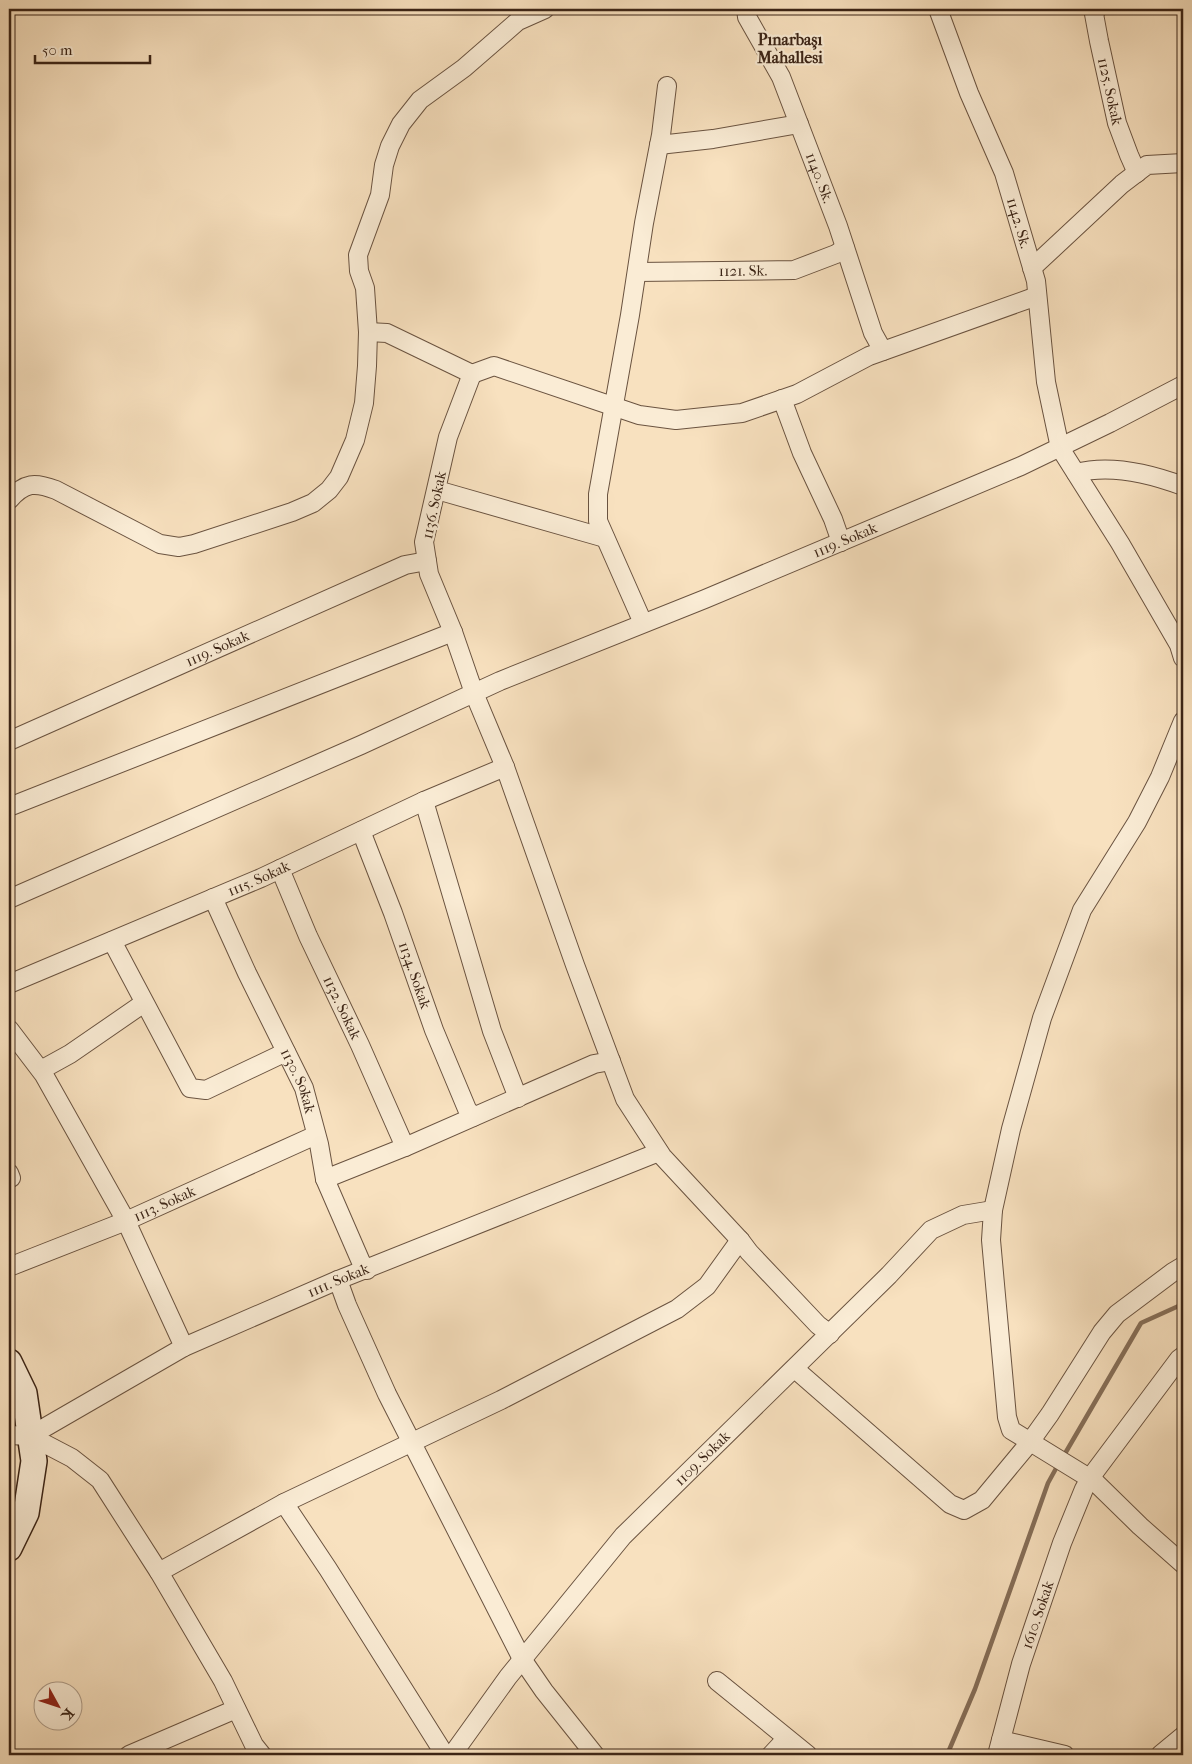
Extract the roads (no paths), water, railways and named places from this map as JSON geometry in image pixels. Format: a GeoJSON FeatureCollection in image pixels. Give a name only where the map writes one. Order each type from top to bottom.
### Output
{"type":"FeatureCollection","features":[{"type":"Feature","properties":{"kind":"street"},"geometry":{"type":"LineString","coordinates":[[9,500],[16,491],[24,487],[32,484],[42,485],[56,490],[160,544],[179,547],[194,544],[292,512],[313,503],[330,490],[339,477],[355,440],[364,403],[368,332],[365,288],[359,272],[358,255],[380,195],[384,165],[390,146],[401,124],[420,100],[464,68],[518,21],[545,9]]}},
{"type":"Feature","properties":{"kind":"street","name":"1140. Sk."},"geometry":{"type":"LineString","coordinates":[[746,9],[747,17],[781,77],[845,248],[873,333],[883,351]]}},
{"type":"Feature","properties":{"kind":"street","name":"1142. Sk."},"geometry":{"type":"LineString","coordinates":[[938,9],[969,93],[1004,173],[1036,281],[1046,382],[1060,448]]}},
{"type":"Feature","properties":{"kind":"street","name":"1125. Sokak"},"geometry":{"type":"LineString","coordinates":[[1096,9],[1094,14],[1097,32],[1117,123],[1137,172]]}},
{"type":"Feature","properties":{"kind":"street"},"geometry":{"type":"LineString","coordinates":[[644,623],[598,521],[598,494],[659,145],[667,86]]}},
{"type":"Feature","properties":{"kind":"street"},"geometry":{"type":"LineString","coordinates":[[659,145],[713,140],[799,124]]}},
{"type":"Feature","properties":{"kind":"street"},"geometry":{"type":"LineString","coordinates":[[1032,268],[1122,184],[1147,165],[1183,164]]}},
{"type":"Feature","properties":{"kind":"street","name":"1121. Sk."},"geometry":{"type":"LineString","coordinates":[[637,272],[794,270],[836,254],[845,248]]}},
{"type":"Feature","properties":{"kind":"street"},"geometry":{"type":"LineString","coordinates":[[368,332],[387,333],[472,374],[494,366],[614,407],[639,414],[676,420],[742,413],[797,394],[869,356],[1037,296]]}},
{"type":"Feature","properties":{"kind":"street","name":"1136. Sokak"},"geometry":{"type":"LineString","coordinates":[[472,374],[448,437],[424,542],[429,574],[454,632],[474,693],[505,767],[625,1099],[660,1152],[749,1252],[818,1325],[830,1334]]}},
{"type":"Feature","properties":{"kind":"street","name":"1119. Sokak"},"geometry":{"type":"LineString","coordinates":[[9,899],[352,749],[500,680],[644,623],[1021,466],[1183,385]]}},
{"type":"Feature","properties":{"kind":"street"},"geometry":{"type":"LineString","coordinates":[[782,399],[802,453],[833,519],[841,542]]}},
{"type":"Feature","properties":{"kind":"street"},"geometry":{"type":"LineString","coordinates":[[1060,448],[1120,543],[1179,646],[1183,658]]}},
{"type":"Feature","properties":{"kind":"street"},"geometry":{"type":"LineString","coordinates":[[1076,472],[1089,469],[1118,471],[1163,479],[1183,486]]}},
{"type":"Feature","properties":{"kind":"street"},"geometry":{"type":"LineString","coordinates":[[437,490],[605,538]]}},
{"type":"Feature","properties":{"kind":"street","name":"1119. Sokak"},"geometry":{"type":"LineString","coordinates":[[9,740],[405,565],[427,561]]}},
{"type":"Feature","properties":{"kind":"street"},"geometry":{"type":"LineString","coordinates":[[9,807],[454,632]]}},
{"type":"Feature","properties":{"kind":"street"},"geometry":{"type":"LineString","coordinates":[[1183,722],[1160,777],[1137,822],[1082,910],[1042,1018],[1011,1129],[993,1210],[991,1240],[1007,1417],[1011,1430],[1087,1477],[1183,1564]]}},
{"type":"Feature","properties":{"kind":"street","name":"1115. Sokak"},"geometry":{"type":"LineString","coordinates":[[9,984],[112,942],[280,869],[424,801],[505,767]]}},
{"type":"Feature","properties":{"kind":"street"},"geometry":{"type":"LineString","coordinates":[[424,801],[492,1030],[518,1098]]}},
{"type":"Feature","properties":{"kind":"street","name":"1134. Sokak"},"geometry":{"type":"LineString","coordinates":[[361,831],[393,913],[434,1030],[467,1109],[473,1117]]}},
{"type":"Feature","properties":{"kind":"street","name":"1132. Sokak"},"geometry":{"type":"LineString","coordinates":[[280,869],[308,936],[360,1045],[405,1147]]}},
{"type":"Feature","properties":{"kind":"street","name":"1130. Sokak"},"geometry":{"type":"LineString","coordinates":[[213,898],[247,973],[304,1088],[325,1179],[360,1262],[367,1270]]}},
{"type":"Feature","properties":{"kind":"street"},"geometry":{"type":"LineString","coordinates":[[112,942],[190,1088],[206,1090],[286,1052]]}},
{"type":"Feature","properties":{"kind":"street"},"geometry":{"type":"LineString","coordinates":[[41,1070],[70,1054],[144,1004]]}},
{"type":"Feature","properties":{"kind":"street"},"geometry":{"type":"LineString","coordinates":[[9,1029],[41,1070],[126,1221],[184,1347]]}},
{"type":"Feature","properties":{"kind":"street"},"geometry":{"type":"LineString","coordinates":[[325,1179],[405,1147],[594,1064],[611,1061]]}},
{"type":"Feature","properties":{"kind":"street","name":"1113. Sokak"},"geometry":{"type":"LineString","coordinates":[[9,1267],[126,1221],[316,1135]]}},
{"type":"Feature","properties":{"kind":"street","name":"1111. Sokak"},"geometry":{"type":"LineString","coordinates":[[20,1436],[184,1347],[338,1280],[660,1152]]}},
{"type":"Feature","properties":{"kind":"street","name":"1109. Sokak"},"geometry":{"type":"LineString","coordinates":[[452,1755],[522,1659],[623,1536],[830,1334],[931,1230],[963,1215],[993,1210]]}},
{"type":"Feature","properties":{"kind":"street"},"geometry":{"type":"LineString","coordinates":[[158,1572],[284,1503],[501,1400],[677,1308],[707,1286],[740,1240]]}},
{"type":"Feature","properties":{"kind":"street"},"geometry":{"type":"LineString","coordinates":[[794,1369],[950,1504],[964,1510],[982,1500],[1033,1444],[1102,1332],[1117,1314],[1183,1266]]}},
{"type":"Feature","properties":{"kind":"street"},"geometry":{"type":"LineString","coordinates":[[338,1280],[387,1394],[522,1659],[544,1691],[594,1755]]}},
{"type":"Feature","properties":{"kind":"street","name":"1610. Sokak"},"geometry":{"type":"LineString","coordinates":[[999,1748],[1020,1664],[1087,1477],[1178,1359],[1183,1356]]}},
{"type":"Feature","properties":{"kind":"street"},"geometry":{"type":"LineString","coordinates":[[9,1362],[24,1393],[20,1436],[34,1461],[26,1513],[9,1548]]}},
{"type":"Feature","properties":{"kind":"street"},"geometry":{"type":"LineString","coordinates":[[20,1436],[72,1458],[100,1480],[223,1681],[254,1744],[262,1755]]}},
{"type":"Feature","properties":{"kind":"street"},"geometry":{"type":"LineString","coordinates":[[284,1503],[328,1569],[445,1755]]}},
{"type":"Feature","properties":{"kind":"street"},"geometry":{"type":"LineString","coordinates":[[716,1681],[808,1755]]}},
{"type":"Feature","properties":{"kind":"street"},"geometry":{"type":"LineString","coordinates":[[129,1755],[236,1709]]}},
{"type":"Feature","properties":{"kind":"street"},"geometry":{"type":"LineString","coordinates":[[1160,1755],[1183,1736]]}},
{"type":"Feature","properties":{"kind":"street"},"geometry":{"type":"LineString","coordinates":[[771,1755],[786,1739]]}},
{"type":"Feature","properties":{"kind":"street"},"geometry":{"type":"LineString","coordinates":[[999,1748],[1066,1755]]}},
{"type":"Feature","properties":{"kind":"waterway"},"geometry":{"type":"LineString","coordinates":[[1063,1457],[1141,1323],[1183,1304]]}},
{"type":"Feature","properties":{"kind":"waterway"},"geometry":{"type":"LineString","coordinates":[[947,1755],[975,1689],[1048,1483],[1059,1463]]}},
{"type":"Feature","properties":{"kind":"district","name":"Pınarbaşı Mahallesi"},"geometry":{"type":"Point","coordinates":[790,48]}}]}
